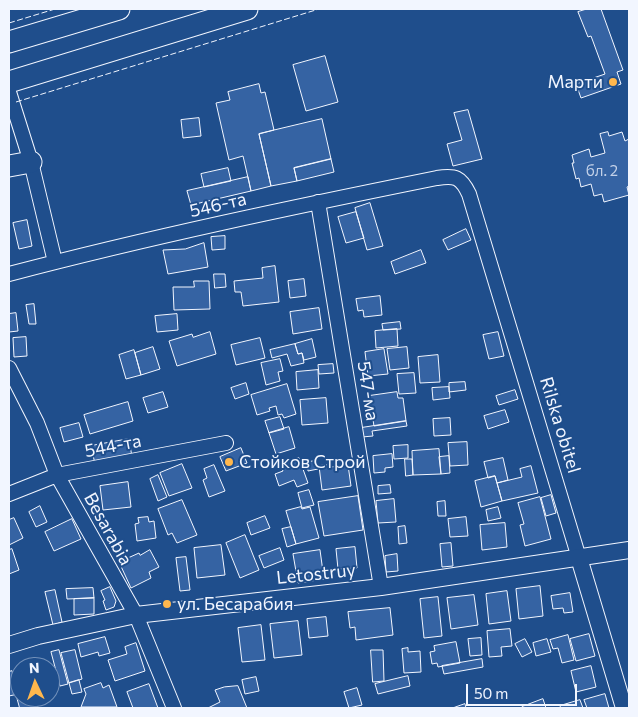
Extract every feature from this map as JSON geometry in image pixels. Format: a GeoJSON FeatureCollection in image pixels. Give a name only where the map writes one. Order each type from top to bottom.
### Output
{"type":"FeatureCollection","features":[{"type":"Feature","properties":{"kind":"main road"},"geometry":{"type":"LineString","coordinates":[[9,42],[119,9]]}},
{"type":"Feature","properties":{"kind":"main road"},"geometry":{"type":"LineString","coordinates":[[9,82],[247,9]]}},
{"type":"Feature","properties":{"kind":"main road"},"geometry":{"type":"LineString","coordinates":[[9,166],[31,162]]}},
{"type":"Feature","properties":{"kind":"street"},"geometry":{"type":"LineString","coordinates":[[9,92],[31,162],[55,262]]}},
{"type":"Feature","properties":{"kind":"street","name":"Rilska obitel"},"geometry":{"type":"LineString","coordinates":[[436,178],[448,176],[457,178],[464,184],[469,194],[624,708]]}},
{"type":"Feature","properties":{"kind":"street","name":"546-та"},"geometry":{"type":"LineString","coordinates":[[9,274],[318,202],[436,178]]}},
{"type":"Feature","properties":{"kind":"street","name":"547-ма"},"geometry":{"type":"LineString","coordinates":[[318,202],[381,587]]}},
{"type":"Feature","properties":{"kind":"street","name":"Besarabia"},"geometry":{"type":"LineString","coordinates":[[9,368],[37,423],[57,475],[136,615],[174,708]]}},
{"type":"Feature","properties":{"kind":"street","name":"544-та"},"geometry":{"type":"LineString","coordinates":[[9,494],[57,475],[226,443]]}},
{"type":"Feature","properties":{"kind":"street","name":"Letostruy"},"geometry":{"type":"LineString","coordinates":[[9,645],[38,636],[136,615],[381,587],[629,550]]}},
{"type":"Feature","properties":{"kind":"building"},"geometry":{"type":"Polygon","coordinates":[[[587,9],[601,9],[623,70],[617,72],[621,84],[581,98],[576,84],[605,74],[591,36],[588,37],[578,12],[587,9]]]}},
{"type":"Feature","properties":{"kind":"building"},"geometry":{"type":"Polygon","coordinates":[[[325,56],[338,102],[306,111],[293,65],[325,56]]]}},
{"type":"Feature","properties":{"kind":"building"},"geometry":{"type":"Polygon","coordinates":[[[259,84],[261,93],[265,92],[274,130],[259,134],[271,186],[251,191],[243,156],[229,160],[216,103],[230,100],[228,92],[259,84]]]}},
{"type":"Feature","properties":{"kind":"building"},"geometry":{"type":"Polygon","coordinates":[[[468,110],[482,159],[453,166],[447,144],[462,140],[454,113],[468,110]]]}},
{"type":"Feature","properties":{"kind":"building"},"geometry":{"type":"Polygon","coordinates":[[[199,118],[201,136],[183,138],[181,120],[199,118]]]}},
{"type":"Feature","properties":{"kind":"building"},"geometry":{"type":"Polygon","coordinates":[[[322,119],[331,159],[294,168],[297,181],[271,186],[259,134],[322,119]]]}},
{"type":"Feature","properties":{"kind":"building"},"geometry":{"type":"Polygon","coordinates":[[[608,132],[609,136],[622,132],[625,141],[629,139],[629,186],[627,187],[629,195],[604,202],[602,194],[594,196],[591,184],[581,187],[579,178],[576,179],[572,155],[589,149],[591,157],[605,153],[600,134],[608,132]]]}},
{"type":"Feature","properties":{"kind":"building"},"geometry":{"type":"Polygon","coordinates":[[[331,159],[334,172],[297,181],[294,168],[331,159]]]}},
{"type":"Feature","properties":{"kind":"building"},"geometry":{"type":"Polygon","coordinates":[[[228,168],[231,181],[204,187],[201,174],[228,168]]]}},
{"type":"Feature","properties":{"kind":"building"},"geometry":{"type":"Polygon","coordinates":[[[248,177],[251,191],[191,205],[187,191],[248,177]]]}},
{"type":"Feature","properties":{"kind":"building"},"geometry":{"type":"Polygon","coordinates":[[[370,203],[383,246],[367,250],[355,208],[370,203]]]}},
{"type":"Feature","properties":{"kind":"building"},"geometry":{"type":"Polygon","coordinates":[[[356,212],[364,238],[346,243],[338,217],[356,212]]]}},
{"type":"Feature","properties":{"kind":"building"},"geometry":{"type":"Polygon","coordinates":[[[27,220],[32,246],[19,249],[13,223],[27,220]]]}},
{"type":"Feature","properties":{"kind":"building"},"geometry":{"type":"Polygon","coordinates":[[[466,229],[471,240],[448,250],[443,240],[466,229]]]}},
{"type":"Feature","properties":{"kind":"building"},"geometry":{"type":"Polygon","coordinates":[[[225,236],[225,249],[212,250],[211,237],[225,236]]]}},
{"type":"Feature","properties":{"kind":"building"},"geometry":{"type":"Polygon","coordinates":[[[204,243],[208,267],[168,274],[163,250],[185,249],[204,243]]]}},
{"type":"Feature","properties":{"kind":"building"},"geometry":{"type":"Polygon","coordinates":[[[421,250],[426,263],[395,274],[391,262],[421,250]]]}},
{"type":"Feature","properties":{"kind":"building"},"geometry":{"type":"Polygon","coordinates":[[[275,266],[279,302],[243,306],[241,292],[235,292],[234,281],[263,278],[262,268],[275,266]]]}},
{"type":"Feature","properties":{"kind":"building"},"geometry":{"type":"Polygon","coordinates":[[[214,274],[225,274],[226,287],[215,288],[214,274]]]}},
{"type":"Feature","properties":{"kind":"building"},"geometry":{"type":"Polygon","coordinates":[[[304,279],[306,296],[290,298],[288,281],[304,279]]]}},
{"type":"Feature","properties":{"kind":"building"},"geometry":{"type":"Polygon","coordinates":[[[194,281],[209,281],[210,309],[174,310],[173,287],[194,287],[194,281]]]}},
{"type":"Feature","properties":{"kind":"building"},"geometry":{"type":"Polygon","coordinates":[[[380,296],[382,315],[364,317],[363,310],[358,311],[356,299],[380,296]]]}},
{"type":"Feature","properties":{"kind":"building"},"geometry":{"type":"Polygon","coordinates":[[[34,304],[36,324],[29,324],[26,305],[34,304]]]}},
{"type":"Feature","properties":{"kind":"building"},"geometry":{"type":"Polygon","coordinates":[[[319,308],[322,329],[293,334],[290,312],[319,308]]]}},
{"type":"Feature","properties":{"kind":"building"},"geometry":{"type":"Polygon","coordinates":[[[16,313],[18,331],[9,332],[9,314],[16,313]]]}},
{"type":"Feature","properties":{"kind":"building"},"geometry":{"type":"Polygon","coordinates":[[[177,314],[178,330],[157,332],[155,316],[177,314]]]}},
{"type":"Feature","properties":{"kind":"building"},"geometry":{"type":"Polygon","coordinates":[[[400,322],[401,329],[383,330],[382,324],[400,322]]]}},
{"type":"Feature","properties":{"kind":"building"},"geometry":{"type":"Polygon","coordinates":[[[397,329],[398,346],[376,348],[375,331],[397,329]]]}},
{"type":"Feature","properties":{"kind":"building"},"geometry":{"type":"Polygon","coordinates":[[[210,332],[216,354],[177,366],[169,341],[192,334],[193,337],[210,332]]]}},
{"type":"Feature","properties":{"kind":"building"},"geometry":{"type":"Polygon","coordinates":[[[498,332],[504,356],[489,359],[483,335],[498,332]]]}},
{"type":"Feature","properties":{"kind":"building"},"geometry":{"type":"Polygon","coordinates":[[[26,337],[27,356],[14,357],[13,338],[26,337]]]}},
{"type":"Feature","properties":{"kind":"building"},"geometry":{"type":"Polygon","coordinates":[[[260,338],[265,358],[236,365],[231,345],[260,338]]]}},
{"type":"Feature","properties":{"kind":"building"},"geometry":{"type":"Polygon","coordinates":[[[312,339],[316,357],[304,360],[302,353],[298,354],[295,344],[312,339]]]}},
{"type":"Feature","properties":{"kind":"building"},"geometry":{"type":"Polygon","coordinates":[[[295,344],[298,354],[302,353],[304,363],[291,366],[287,354],[272,358],[270,350],[295,344]]]}},
{"type":"Feature","properties":{"kind":"building"},"geometry":{"type":"Polygon","coordinates":[[[153,347],[160,369],[141,375],[135,353],[153,347]]]}},
{"type":"Feature","properties":{"kind":"building"},"geometry":{"type":"Polygon","coordinates":[[[407,347],[409,368],[390,370],[387,349],[407,347]]]}},
{"type":"Feature","properties":{"kind":"building"},"geometry":{"type":"Polygon","coordinates":[[[384,349],[388,374],[368,376],[365,352],[384,349]]]}},
{"type":"Feature","properties":{"kind":"building"},"geometry":{"type":"Polygon","coordinates":[[[134,350],[141,375],[126,379],[119,355],[134,350]]]}},
{"type":"Feature","properties":{"kind":"building"},"geometry":{"type":"Polygon","coordinates":[[[438,355],[440,382],[420,383],[418,357],[438,355]]]}},
{"type":"Feature","properties":{"kind":"building"},"geometry":{"type":"Polygon","coordinates":[[[280,359],[283,371],[278,372],[280,381],[266,385],[261,363],[280,359]]]}},
{"type":"Feature","properties":{"kind":"building"},"geometry":{"type":"Polygon","coordinates":[[[333,364],[334,373],[319,374],[318,365],[333,364]]]}},
{"type":"Feature","properties":{"kind":"building"},"geometry":{"type":"Polygon","coordinates":[[[318,370],[319,388],[297,390],[296,372],[318,370]]]}},
{"type":"Feature","properties":{"kind":"building"},"geometry":{"type":"Polygon","coordinates":[[[414,373],[416,393],[399,394],[397,374],[414,373]]]}},
{"type":"Feature","properties":{"kind":"building"},"geometry":{"type":"Polygon","coordinates":[[[465,382],[466,390],[449,392],[449,383],[465,382]]]}},
{"type":"Feature","properties":{"kind":"building"},"geometry":{"type":"Polygon","coordinates":[[[246,383],[249,394],[235,399],[231,388],[246,383]]]}},
{"type":"Feature","properties":{"kind":"building"},"geometry":{"type":"Polygon","coordinates":[[[287,384],[296,414],[284,418],[282,414],[278,415],[276,406],[269,408],[270,411],[257,415],[251,395],[287,384]]]}},
{"type":"Feature","properties":{"kind":"building"},"geometry":{"type":"Polygon","coordinates":[[[449,387],[450,398],[433,400],[432,388],[449,387]]]}},
{"type":"Feature","properties":{"kind":"building"},"geometry":{"type":"Polygon","coordinates":[[[515,390],[518,399],[499,405],[496,396],[515,390]]]}},
{"type":"Feature","properties":{"kind":"building"},"geometry":{"type":"Polygon","coordinates":[[[163,392],[168,407],[148,413],[143,398],[163,392]]]}},
{"type":"Feature","properties":{"kind":"building"},"geometry":{"type":"Polygon","coordinates":[[[397,392],[398,398],[403,398],[406,421],[374,426],[369,396],[397,392]]]}},
{"type":"Feature","properties":{"kind":"building"},"geometry":{"type":"Polygon","coordinates":[[[326,398],[328,423],[302,425],[300,400],[326,398]]]}},
{"type":"Feature","properties":{"kind":"building"},"geometry":{"type":"Polygon","coordinates":[[[128,402],[133,421],[90,434],[84,415],[128,402]]]}},
{"type":"Feature","properties":{"kind":"building"},"geometry":{"type":"Polygon","coordinates":[[[505,410],[509,422],[488,429],[484,416],[505,410]]]}},
{"type":"Feature","properties":{"kind":"building"},"geometry":{"type":"Polygon","coordinates":[[[280,417],[284,429],[269,433],[265,421],[280,417]]]}},
{"type":"Feature","properties":{"kind":"building"},"geometry":{"type":"Polygon","coordinates":[[[450,418],[451,435],[434,436],[433,419],[450,418]]]}},
{"type":"Feature","properties":{"kind":"building"},"geometry":{"type":"Polygon","coordinates":[[[406,421],[407,426],[372,431],[373,436],[362,437],[361,428],[406,421]]]}},
{"type":"Feature","properties":{"kind":"building"},"geometry":{"type":"Polygon","coordinates":[[[79,423],[83,437],[64,442],[60,428],[79,423]]]}},
{"type":"Feature","properties":{"kind":"building"},"geometry":{"type":"Polygon","coordinates":[[[289,427],[295,448],[276,454],[269,433],[289,427]]]}},
{"type":"Feature","properties":{"kind":"building"},"geometry":{"type":"Polygon","coordinates":[[[129,439],[132,457],[95,464],[91,446],[129,439]]]}},
{"type":"Feature","properties":{"kind":"building"},"geometry":{"type":"Polygon","coordinates":[[[467,442],[468,465],[450,466],[448,443],[467,442]]]}},
{"type":"Feature","properties":{"kind":"building"},"geometry":{"type":"Polygon","coordinates":[[[408,445],[408,458],[394,459],[393,446],[408,445]]]}},
{"type":"Feature","properties":{"kind":"building"},"geometry":{"type":"Polygon","coordinates":[[[241,448],[247,463],[226,471],[220,457],[241,448]]]}},
{"type":"Feature","properties":{"kind":"building"},"geometry":{"type":"Polygon","coordinates":[[[439,449],[441,474],[413,475],[412,451],[439,449]]]}},
{"type":"Feature","properties":{"kind":"building"},"geometry":{"type":"Polygon","coordinates":[[[392,454],[393,467],[385,468],[385,472],[374,473],[373,456],[392,454]]]}},
{"type":"Feature","properties":{"kind":"building"},"geometry":{"type":"Polygon","coordinates":[[[449,456],[450,473],[441,474],[439,457],[449,456]]]}},
{"type":"Feature","properties":{"kind":"building"},"geometry":{"type":"Polygon","coordinates":[[[299,458],[308,483],[297,487],[294,480],[279,486],[275,474],[283,471],[280,464],[299,458]]]}},
{"type":"Feature","properties":{"kind":"building"},"geometry":{"type":"Polygon","coordinates":[[[503,458],[508,480],[497,483],[495,476],[488,478],[484,462],[503,458]]]}},
{"type":"Feature","properties":{"kind":"building"},"geometry":{"type":"Polygon","coordinates":[[[405,459],[412,459],[413,475],[406,476],[405,459]]]}},
{"type":"Feature","properties":{"kind":"building"},"geometry":{"type":"Polygon","coordinates":[[[317,461],[318,469],[308,471],[307,462],[317,461]]]}},
{"type":"Feature","properties":{"kind":"building"},"geometry":{"type":"Polygon","coordinates":[[[182,464],[192,488],[169,496],[160,473],[182,464]]]}},
{"type":"Feature","properties":{"kind":"building"},"geometry":{"type":"Polygon","coordinates":[[[214,465],[225,491],[209,497],[203,480],[207,478],[204,469],[214,465]]]}},
{"type":"Feature","properties":{"kind":"building"},"geometry":{"type":"Polygon","coordinates":[[[331,465],[331,467],[348,465],[351,486],[322,490],[319,466],[331,465]]]}},
{"type":"Feature","properties":{"kind":"building"},"geometry":{"type":"Polygon","coordinates":[[[531,466],[538,493],[502,501],[497,483],[522,477],[520,469],[531,466]]]}},
{"type":"Feature","properties":{"kind":"building"},"geometry":{"type":"Polygon","coordinates":[[[158,475],[167,497],[158,501],[150,479],[158,475]]]}},
{"type":"Feature","properties":{"kind":"building"},"geometry":{"type":"Polygon","coordinates":[[[495,476],[502,501],[481,507],[475,481],[495,476]]]}},
{"type":"Feature","properties":{"kind":"building"},"geometry":{"type":"Polygon","coordinates":[[[128,482],[131,507],[103,510],[100,486],[128,482]]]}},
{"type":"Feature","properties":{"kind":"building"},"geometry":{"type":"Polygon","coordinates":[[[390,485],[391,493],[378,494],[378,486],[390,485]]]}},
{"type":"Feature","properties":{"kind":"building"},"geometry":{"type":"Polygon","coordinates":[[[309,490],[314,505],[302,508],[298,493],[309,490]]]}},
{"type":"Feature","properties":{"kind":"building"},"geometry":{"type":"Polygon","coordinates":[[[551,495],[556,513],[546,516],[541,498],[551,495]]]}},
{"type":"Feature","properties":{"kind":"building"},"geometry":{"type":"Polygon","coordinates":[[[358,496],[363,530],[324,536],[318,502],[358,496]]]}},
{"type":"Feature","properties":{"kind":"building"},"geometry":{"type":"Polygon","coordinates":[[[540,497],[551,539],[525,546],[520,525],[524,524],[518,503],[540,497]]]}},
{"type":"Feature","properties":{"kind":"building"},"geometry":{"type":"Polygon","coordinates":[[[394,499],[396,522],[378,523],[376,501],[394,499]]]}},
{"type":"Feature","properties":{"kind":"building"},"geometry":{"type":"Polygon","coordinates":[[[182,500],[197,535],[177,543],[172,533],[168,535],[158,509],[182,500]]]}},
{"type":"Feature","properties":{"kind":"building"},"geometry":{"type":"Polygon","coordinates":[[[445,501],[446,516],[438,516],[437,502],[445,501]]]}},
{"type":"Feature","properties":{"kind":"building"},"geometry":{"type":"Polygon","coordinates":[[[40,506],[47,522],[36,527],[29,512],[40,506]]]}},
{"type":"Feature","properties":{"kind":"building"},"geometry":{"type":"Polygon","coordinates":[[[301,507],[302,509],[310,507],[319,538],[296,544],[286,511],[301,507]]]}},
{"type":"Feature","properties":{"kind":"building"},"geometry":{"type":"Polygon","coordinates":[[[498,507],[501,518],[488,521],[486,510],[498,507]]]}},
{"type":"Feature","properties":{"kind":"building"},"geometry":{"type":"Polygon","coordinates":[[[265,516],[270,528],[251,535],[247,523],[265,516]]]}},
{"type":"Feature","properties":{"kind":"building"},"geometry":{"type":"Polygon","coordinates":[[[148,517],[149,522],[154,521],[156,538],[137,541],[135,524],[139,523],[138,518],[148,517]]]}},
{"type":"Feature","properties":{"kind":"building"},"geometry":{"type":"Polygon","coordinates":[[[466,517],[468,536],[450,537],[448,519],[466,517]]]}},
{"type":"Feature","properties":{"kind":"building"},"geometry":{"type":"Polygon","coordinates":[[[14,518],[23,538],[9,545],[9,520],[14,518]]]}},
{"type":"Feature","properties":{"kind":"building"},"geometry":{"type":"Polygon","coordinates":[[[72,519],[81,539],[54,551],[45,532],[72,519]]]}},
{"type":"Feature","properties":{"kind":"building"},"geometry":{"type":"Polygon","coordinates":[[[505,523],[507,547],[482,550],[480,525],[505,523]]]}},
{"type":"Feature","properties":{"kind":"building"},"geometry":{"type":"Polygon","coordinates":[[[405,526],[407,543],[399,544],[398,527],[405,526]]]}},
{"type":"Feature","properties":{"kind":"building"},"geometry":{"type":"Polygon","coordinates":[[[291,527],[296,544],[287,547],[282,529],[291,527]]]}},
{"type":"Feature","properties":{"kind":"building"},"geometry":{"type":"Polygon","coordinates":[[[245,535],[259,570],[240,578],[226,543],[245,535]]]}},
{"type":"Feature","properties":{"kind":"building"},"geometry":{"type":"Polygon","coordinates":[[[451,543],[453,566],[442,567],[440,544],[451,543]]]}},
{"type":"Feature","properties":{"kind":"building"},"geometry":{"type":"Polygon","coordinates":[[[221,545],[225,575],[197,578],[194,548],[221,545]]]}},
{"type":"Feature","properties":{"kind":"building"},"geometry":{"type":"Polygon","coordinates":[[[355,547],[357,568],[338,569],[336,549],[355,547]]]}},
{"type":"Feature","properties":{"kind":"building"},"geometry":{"type":"Polygon","coordinates":[[[280,548],[284,560],[264,568],[259,556],[280,548]]]}},
{"type":"Feature","properties":{"kind":"building"},"geometry":{"type":"Polygon","coordinates":[[[12,549],[19,570],[9,574],[9,550],[12,549]]]}},
{"type":"Feature","properties":{"kind":"building"},"geometry":{"type":"Polygon","coordinates":[[[150,550],[159,567],[149,572],[151,578],[131,588],[119,562],[150,550]]]}},
{"type":"Feature","properties":{"kind":"building"},"geometry":{"type":"Polygon","coordinates":[[[320,550],[324,579],[298,583],[293,554],[320,550]]]}},
{"type":"Feature","properties":{"kind":"building"},"geometry":{"type":"Polygon","coordinates":[[[397,554],[398,571],[386,572],[385,556],[397,554]]]}},
{"type":"Feature","properties":{"kind":"building"},"geometry":{"type":"Polygon","coordinates":[[[186,557],[190,590],[180,591],[176,558],[186,557]]]}},
{"type":"Feature","properties":{"kind":"building"},"geometry":{"type":"Polygon","coordinates":[[[540,586],[543,616],[519,619],[516,589],[540,586]]]}},
{"type":"Feature","properties":{"kind":"building"},"geometry":{"type":"Polygon","coordinates":[[[110,587],[116,601],[114,607],[106,610],[103,601],[105,600],[101,591],[110,587]]]}},
{"type":"Feature","properties":{"kind":"building"},"geometry":{"type":"Polygon","coordinates":[[[93,588],[94,598],[67,599],[66,589],[93,588]]]}},
{"type":"Feature","properties":{"kind":"building"},"geometry":{"type":"Polygon","coordinates":[[[55,590],[62,622],[53,625],[45,592],[55,590]]]}},
{"type":"Feature","properties":{"kind":"building"},"geometry":{"type":"Polygon","coordinates":[[[507,591],[511,621],[489,624],[486,594],[507,591]]]}},
{"type":"Feature","properties":{"kind":"building"},"geometry":{"type":"Polygon","coordinates":[[[570,593],[573,612],[564,613],[563,608],[553,609],[551,596],[570,593]]]}},
{"type":"Feature","properties":{"kind":"building"},"geometry":{"type":"Polygon","coordinates":[[[474,595],[478,625],[451,629],[447,598],[474,595]]]}},
{"type":"Feature","properties":{"kind":"building"},"geometry":{"type":"Polygon","coordinates":[[[438,597],[442,636],[424,638],[420,599],[438,597]]]}},
{"type":"Feature","properties":{"kind":"building"},"geometry":{"type":"Polygon","coordinates":[[[94,598],[94,614],[74,615],[74,599],[94,598]]]}},
{"type":"Feature","properties":{"kind":"building"},"geometry":{"type":"Polygon","coordinates":[[[390,608],[393,635],[356,640],[355,627],[350,628],[348,612],[390,608]]]}},
{"type":"Feature","properties":{"kind":"building"},"geometry":{"type":"Polygon","coordinates":[[[326,617],[328,636],[309,638],[307,619],[326,617]]]}},
{"type":"Feature","properties":{"kind":"building"},"geometry":{"type":"Polygon","coordinates":[[[298,621],[302,655],[274,658],[270,624],[298,621]]]}},
{"type":"Feature","properties":{"kind":"building"},"geometry":{"type":"Polygon","coordinates":[[[261,625],[265,660],[242,662],[238,628],[261,625]]]}},
{"type":"Feature","properties":{"kind":"building"},"geometry":{"type":"Polygon","coordinates":[[[510,629],[512,646],[501,647],[502,656],[489,657],[487,631],[510,629]]]}},
{"type":"Feature","properties":{"kind":"building"},"geometry":{"type":"Polygon","coordinates":[[[589,634],[595,656],[576,661],[570,639],[589,634]]]}},
{"type":"Feature","properties":{"kind":"building"},"geometry":{"type":"Polygon","coordinates":[[[568,635],[574,660],[562,663],[558,648],[553,649],[550,640],[568,635]]]}},
{"type":"Feature","properties":{"kind":"building"},"geometry":{"type":"Polygon","coordinates":[[[105,637],[110,653],[99,656],[98,652],[81,657],[78,644],[105,637]]]}},
{"type":"Feature","properties":{"kind":"building"},"geometry":{"type":"Polygon","coordinates":[[[481,638],[482,655],[470,656],[468,639],[481,638]]]}},
{"type":"Feature","properties":{"kind":"building"},"geometry":{"type":"Polygon","coordinates":[[[525,639],[532,652],[522,657],[515,644],[525,639]]]}},
{"type":"Feature","properties":{"kind":"building"},"geometry":{"type":"Polygon","coordinates":[[[547,639],[551,652],[536,656],[533,643],[547,639]]]}},
{"type":"Feature","properties":{"kind":"building"},"geometry":{"type":"Polygon","coordinates":[[[456,642],[460,663],[438,667],[437,663],[432,664],[430,652],[435,651],[434,646],[456,642]]]}},
{"type":"Feature","properties":{"kind":"building"},"geometry":{"type":"Polygon","coordinates":[[[136,643],[145,671],[115,681],[108,660],[127,654],[125,647],[136,643]]]}},
{"type":"Feature","properties":{"kind":"building"},"geometry":{"type":"Polygon","coordinates":[[[408,648],[408,652],[420,651],[421,672],[404,673],[402,649],[408,648]]]}},
{"type":"Feature","properties":{"kind":"building"},"geometry":{"type":"Polygon","coordinates":[[[59,650],[68,684],[60,686],[60,657],[52,657],[51,652],[59,650]]]}},
{"type":"Feature","properties":{"kind":"building"},"geometry":{"type":"Polygon","coordinates":[[[75,650],[82,679],[69,683],[61,653],[75,650]]]}},
{"type":"Feature","properties":{"kind":"building"},"geometry":{"type":"Polygon","coordinates":[[[371,650],[383,650],[384,681],[373,682],[371,650]]]}},
{"type":"Feature","properties":{"kind":"building"},"geometry":{"type":"Polygon","coordinates":[[[482,659],[483,667],[444,674],[442,666],[482,659]]]}},
{"type":"Feature","properties":{"kind":"building"},"geometry":{"type":"Polygon","coordinates":[[[591,666],[596,687],[576,692],[571,671],[591,666]]]}},
{"type":"Feature","properties":{"kind":"building"},"geometry":{"type":"Polygon","coordinates":[[[9,672],[10,672],[9,696],[9,672]]]}},
{"type":"Feature","properties":{"kind":"building"},"geometry":{"type":"Polygon","coordinates":[[[408,676],[410,686],[378,694],[375,684],[408,676]]]}},
{"type":"Feature","properties":{"kind":"building"},"geometry":{"type":"Polygon","coordinates":[[[256,677],[259,691],[245,694],[242,680],[256,677]]]}},
{"type":"Feature","properties":{"kind":"building"},"geometry":{"type":"Polygon","coordinates":[[[79,680],[82,692],[72,694],[69,683],[79,680]]]}},
{"type":"Feature","properties":{"kind":"building"},"geometry":{"type":"Polygon","coordinates":[[[101,683],[103,688],[109,685],[117,707],[81,707],[86,694],[84,689],[101,683]]]}},
{"type":"Feature","properties":{"kind":"building"},"geometry":{"type":"Polygon","coordinates":[[[149,684],[158,708],[133,708],[127,692],[149,684]]]}},
{"type":"Feature","properties":{"kind":"building"},"geometry":{"type":"Polygon","coordinates":[[[238,686],[247,708],[208,708],[220,702],[215,690],[238,686]]]}},
{"type":"Feature","properties":{"kind":"building"},"geometry":{"type":"Polygon","coordinates":[[[357,688],[362,705],[349,708],[344,692],[357,688]]]}},
{"type":"Feature","properties":{"kind":"building"},"geometry":{"type":"Polygon","coordinates":[[[605,694],[609,708],[587,708],[584,700],[605,694]]]}},
{"type":"Feature","properties":{"kind":"building"},"geometry":{"type":"Polygon","coordinates":[[[543,699],[546,708],[522,708],[522,707],[543,699]]]}},
{"type":"Feature","properties":{"kind":"building"},"geometry":{"type":"Polygon","coordinates":[[[580,700],[583,708],[561,708],[560,706],[580,700]]]}},
{"type":"Feature","properties":{"kind":"building"},"geometry":{"type":"Polygon","coordinates":[[[465,704],[466,708],[453,708],[465,704]]]}},
{"type":"Feature","properties":{"kind":"building"},"geometry":{"type":"Polygon","coordinates":[[[20,707],[38,708],[20,708],[20,707]]]}},
{"type":"Feature","properties":{"kind":"fence"},"geometry":{"type":"LineString","coordinates":[[9,23],[55,9]]}},
{"type":"Feature","properties":{"kind":"fence"},"geometry":{"type":"LineString","coordinates":[[16,102],[319,9]]}},
{"type":"Feature","properties":{"kind":"place","name":"Марти"},"geometry":{"type":"Point","coordinates":[613,82]}},
{"type":"Feature","properties":{"kind":"place","name":"Стойков Строй"},"geometry":{"type":"Point","coordinates":[229,462]}},
{"type":"Feature","properties":{"kind":"place","name":"ул. Бесарабия"},"geometry":{"type":"Point","coordinates":[167,604]}}]}
